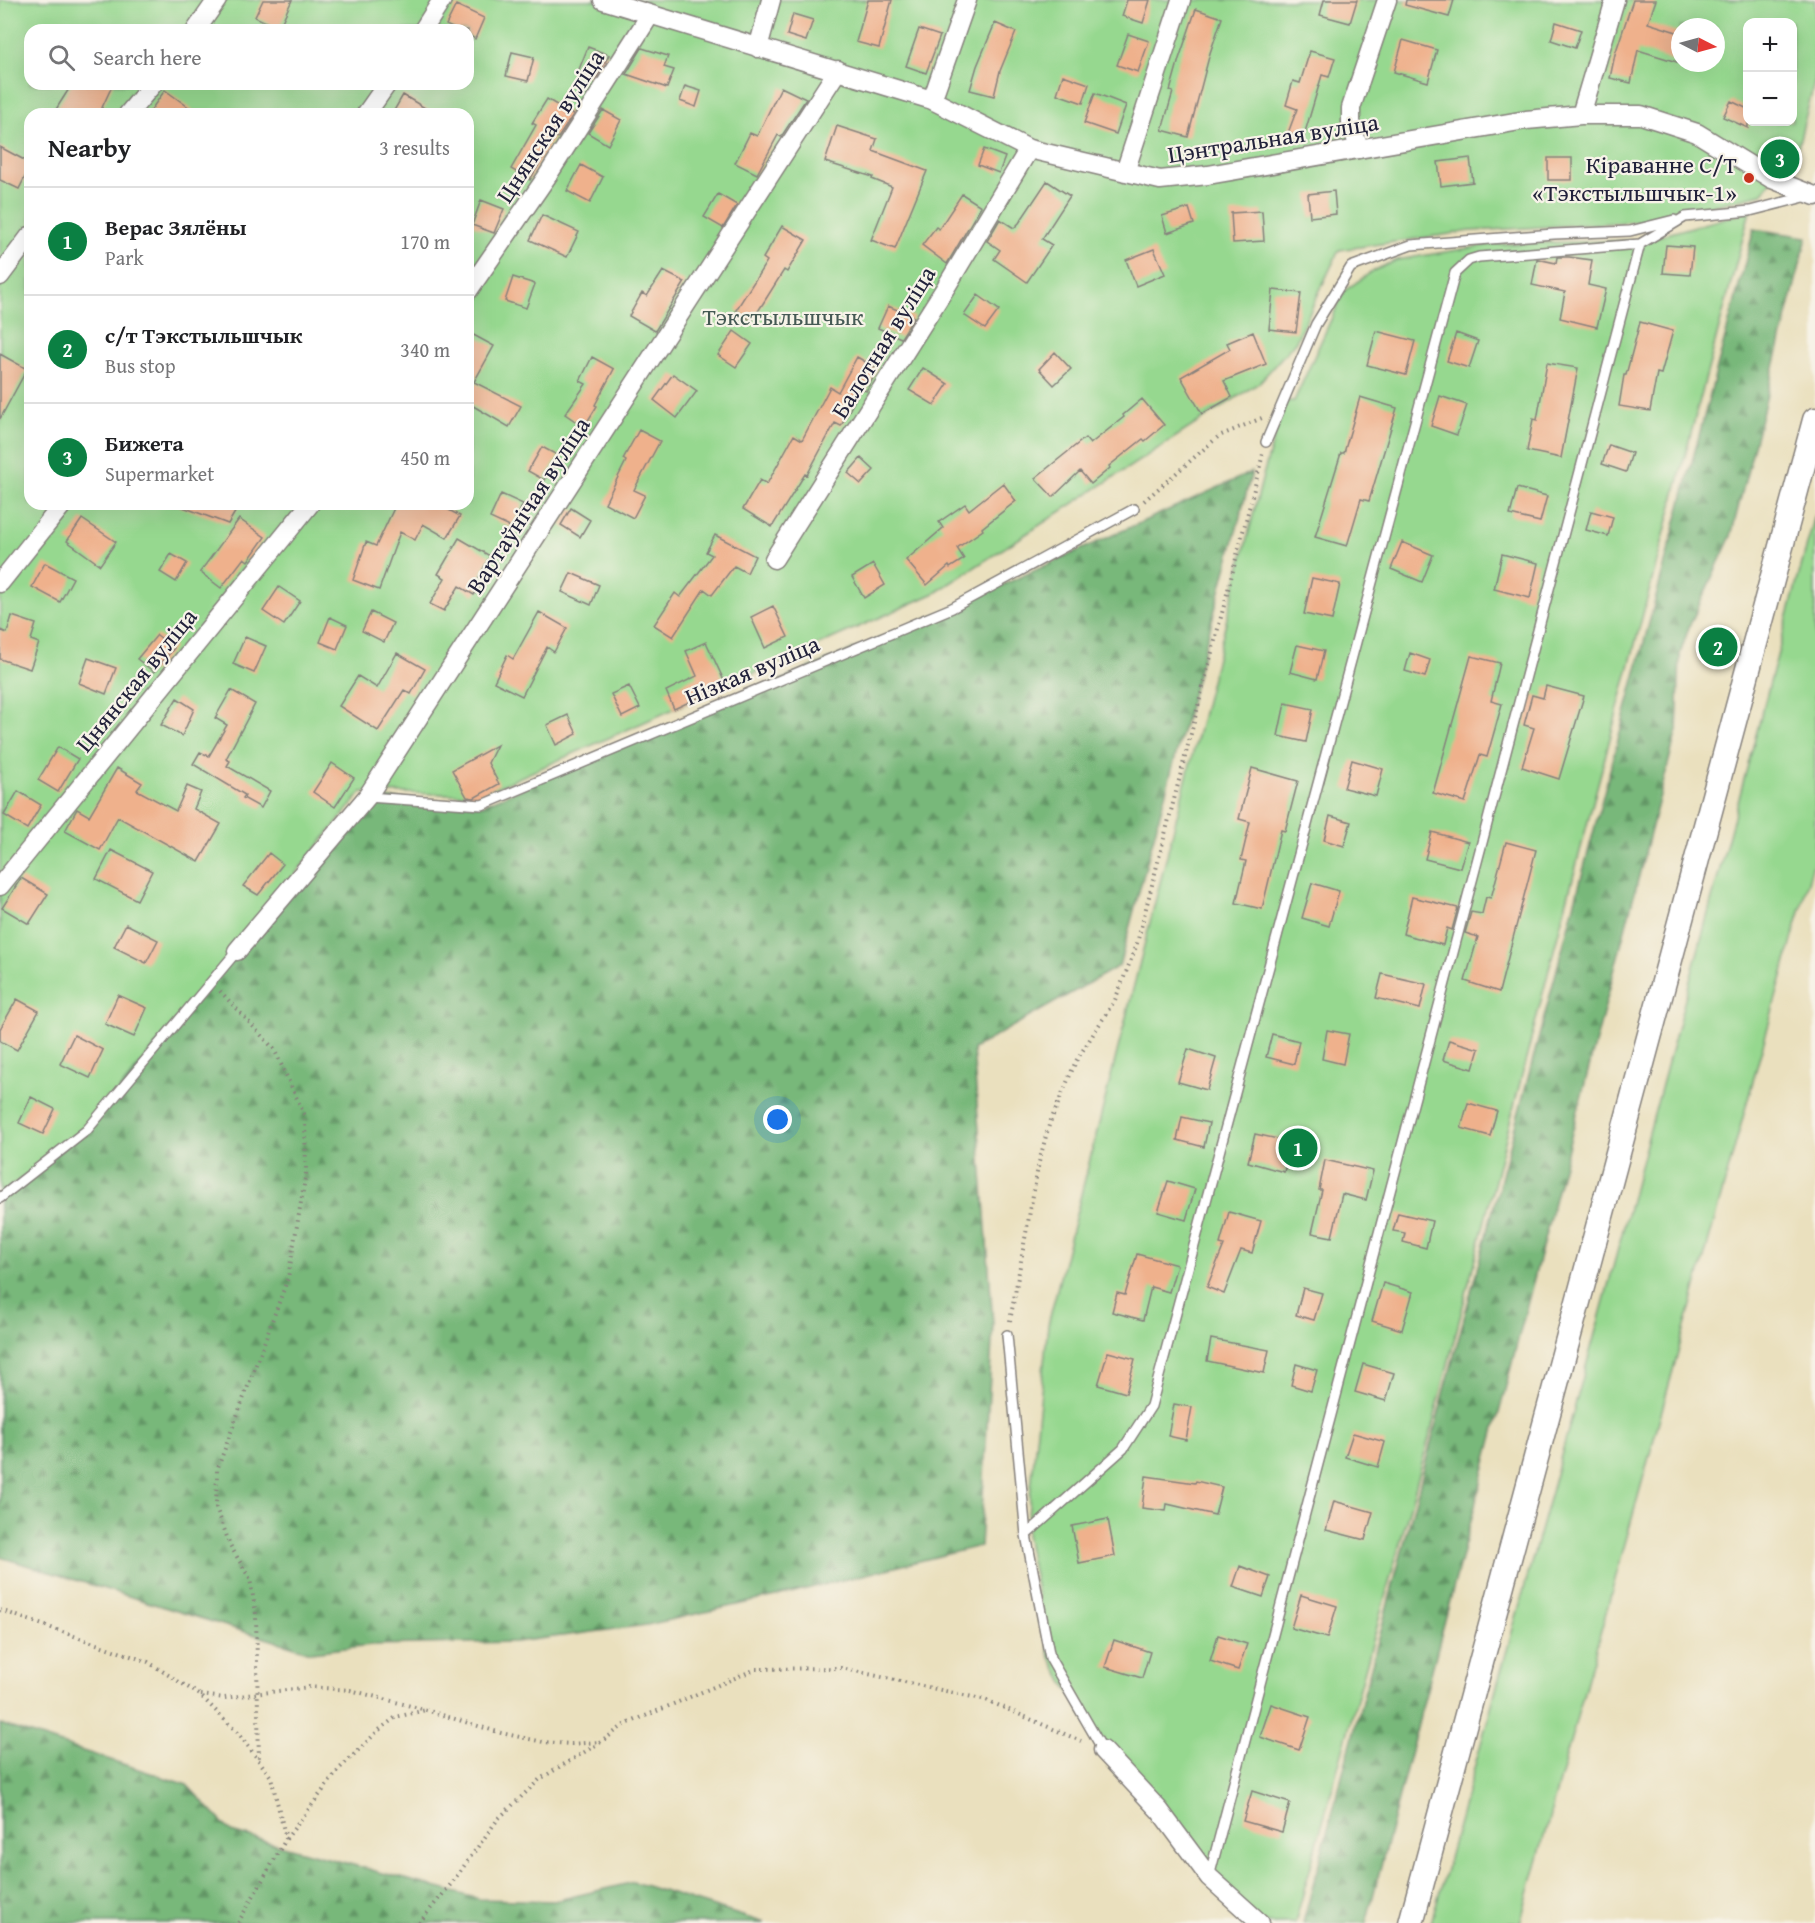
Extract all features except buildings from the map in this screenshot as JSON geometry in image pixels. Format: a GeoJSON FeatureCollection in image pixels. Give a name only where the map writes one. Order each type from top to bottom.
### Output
{"type":"FeatureCollection","features":[{"type":"Feature","properties":{"kind":"main road"},"geometry":{"type":"LineString","coordinates":[[1412,1923],[1815,420]]}},
{"type":"Feature","properties":{"kind":"street"},"geometry":{"type":"LineString","coordinates":[[200,24],[217,0]]}},
{"type":"Feature","properties":{"kind":"street"},"geometry":{"type":"LineString","coordinates":[[427,24],[442,0]]}},
{"type":"Feature","properties":{"kind":"street","name":"Цэнтральная вуліца"},"geometry":{"type":"LineString","coordinates":[[603,0],[932,100],[1029,149],[1160,180],[1208,175],[1526,120],[1581,115],[1641,115],[1697,133],[1772,179],[1813,196]]}},
{"type":"Feature","properties":{"kind":"street"},"geometry":{"type":"LineString","coordinates":[[758,48],[771,0]]}},
{"type":"Feature","properties":{"kind":"street"},"geometry":{"type":"LineString","coordinates":[[932,100],[967,0]]}},
{"type":"Feature","properties":{"kind":"street"},"geometry":{"type":"LineString","coordinates":[[1125,172],[1181,0]]}},
{"type":"Feature","properties":{"kind":"street"},"geometry":{"type":"LineString","coordinates":[[1359,149],[1351,122],[1351,108],[1387,0]]}},
{"type":"Feature","properties":{"kind":"street"},"geometry":{"type":"LineString","coordinates":[[1581,115],[1614,0]]}},
{"type":"Feature","properties":{"kind":"street","name":"Цнянская вуліца"},"geometry":{"type":"LineString","coordinates":[[474,282],[546,178],[650,15]]}},
{"type":"Feature","properties":{"kind":"street","name":"Вартаўнічая вуліца"},"geometry":{"type":"LineString","coordinates":[[237,951],[367,797],[838,70]]}},
{"type":"Feature","properties":{"kind":"street"},"geometry":{"type":"LineString","coordinates":[[133,108],[148,90]]}},
{"type":"Feature","properties":{"kind":"street"},"geometry":{"type":"LineString","coordinates":[[370,108],[383,90]]}},
{"type":"Feature","properties":{"kind":"street","name":"Балотная вуліца"},"geometry":{"type":"LineString","coordinates":[[774,559],[946,287],[1029,149]]}},
{"type":"Feature","properties":{"kind":"street"},"geometry":{"type":"LineString","coordinates":[[0,276],[24,244]]}},
{"type":"Feature","properties":{"kind":"street"},"geometry":{"type":"LineString","coordinates":[[0,583],[58,510]]}},
{"type":"Feature","properties":{"kind":"street","name":"Цнянская вуліца"},"geometry":{"type":"LineString","coordinates":[[0,886],[305,510]]}},
{"type":"Feature","properties":{"kind":"street"},"geometry":{"type":"LineString","coordinates":[[1103,1750],[1160,1811],[1209,1877],[1260,1923]]}},
{"type":"Feature","properties":{"kind":"lane"},"geometry":{"type":"LineString","coordinates":[[1266,442],[1316,324],[1351,267],[1411,245],[1554,234],[1630,231],[1685,217],[1750,211],[1813,196]]}},
{"type":"Feature","properties":{"kind":"lane"},"geometry":{"type":"LineString","coordinates":[[1026,1534],[1123,1449],[1151,1406],[1455,273],[1469,260],[1479,257],[1640,244],[1685,217]]}},
{"type":"Feature","properties":{"kind":"lane"},"geometry":{"type":"LineString","coordinates":[[1209,1877],[1640,244]]}},
{"type":"Feature","properties":{"kind":"lane","name":"Нізкая вуліца"},"geometry":{"type":"LineString","coordinates":[[367,797],[482,805],[952,608],[1134,509]]}},
{"type":"Feature","properties":{"kind":"lane"},"geometry":{"type":"LineString","coordinates":[[0,1198],[87,1130],[237,951]]}},
{"type":"Feature","properties":{"kind":"lane"},"geometry":{"type":"LineString","coordinates":[[1007,1335],[1026,1534],[1050,1658],[1103,1750]]}},
{"type":"Feature","properties":{"kind":"path"},"geometry":{"type":"LineString","coordinates":[[1134,509],[1219,436],[1256,420],[1279,414]]}},
{"type":"Feature","properties":{"kind":"path"},"geometry":{"type":"LineString","coordinates":[[1007,1335],[1039,1162],[1047,1134],[1076,1061],[1115,1000],[1136,947],[1266,442]]}},
{"type":"Feature","properties":{"kind":"path"},"geometry":{"type":"LineString","coordinates":[[212,981],[274,1049],[305,1116],[306,1173],[288,1278],[217,1470],[216,1508],[230,1545],[250,1579],[256,1614],[259,1761]]}},
{"type":"Feature","properties":{"kind":"path"},"geometry":{"type":"LineString","coordinates":[[0,1610],[148,1662],[201,1695],[239,1734],[271,1777],[286,1839]]}},
{"type":"Feature","properties":{"kind":"path"},"geometry":{"type":"LineString","coordinates":[[419,1923],[451,1884],[498,1819],[540,1779],[601,1742],[624,1725],[756,1669],[841,1668],[986,1700],[1103,1750]]}},
{"type":"Feature","properties":{"kind":"path"},"geometry":{"type":"LineString","coordinates":[[201,1695],[224,1698],[309,1687],[340,1689],[426,1710],[501,1733],[543,1742],[571,1744],[601,1742]]}},
{"type":"Feature","properties":{"kind":"path"},"geometry":{"type":"LineString","coordinates":[[238,1923],[286,1839],[340,1768],[396,1716],[426,1710]]}},
{"type":"Feature","properties":{"kind":"green space","name":"Тэкстыльшчык"},"geometry":{"type":"Polygon","coordinates":[[[0,0],[1815,0],[1815,80],[1796,154],[1790,154],[1762,194],[1648,221],[1471,231],[1339,250],[1296,341],[1259,383],[935,593],[480,795],[362,792],[87,1130],[0,1194],[0,0]]]}},
{"type":"Feature","properties":{"kind":"green space"},"geometry":{"type":"Polygon","coordinates":[[[1750,211],[1557,938],[1431,1431],[1295,1923],[1261,1923],[1103,1750],[1050,1658],[1026,1535],[1048,1325],[1264,472],[1285,401],[1294,401],[1344,291],[1373,271],[1397,260],[1494,244],[1645,240],[1750,211]]]}},
{"type":"Feature","properties":{"kind":"green space"},"geometry":{"type":"Polygon","coordinates":[[[1754,229],[1807,237],[1731,536],[1689,627],[1680,654],[1677,730],[1366,1923],[1303,1923],[1754,229]]]}},
{"type":"Feature","properties":{"kind":"green space"},"geometry":{"type":"Polygon","coordinates":[[[1252,472],[1119,966],[973,1049],[993,1324],[980,1546],[790,1593],[647,1625],[515,1642],[371,1645],[311,1652],[0,1557],[0,1198],[87,1130],[367,797],[482,805],[952,608],[1252,472]]]}},
{"type":"Feature","properties":{"kind":"green space"},"geometry":{"type":"Polygon","coordinates":[[[1815,515],[1815,857],[1520,1923],[1431,1923],[1598,1323],[1815,515]]]}},
{"type":"Feature","properties":{"kind":"green space"},"geometry":{"type":"Polygon","coordinates":[[[0,1724],[187,1785],[231,1832],[479,1899],[554,1901],[634,1882],[765,1923],[0,1923],[0,1724]]]}},
{"type":"Feature","properties":{"kind":"place","name":"Бижета"},"geometry":{"type":"Point","coordinates":[1780,159]}},
{"type":"Feature","properties":{"kind":"place","name":"Кіраванне С/Т «Тэкстыльшчык-1»"},"geometry":{"type":"Point","coordinates":[1749,178]}},
{"type":"Feature","properties":{"kind":"place","name":"с/т Тэкстыльшчык"},"geometry":{"type":"Point","coordinates":[1718,647]}},
{"type":"Feature","properties":{"kind":"place","name":"Верас Зялёны"},"geometry":{"type":"Point","coordinates":[1298,1148]}}]}
